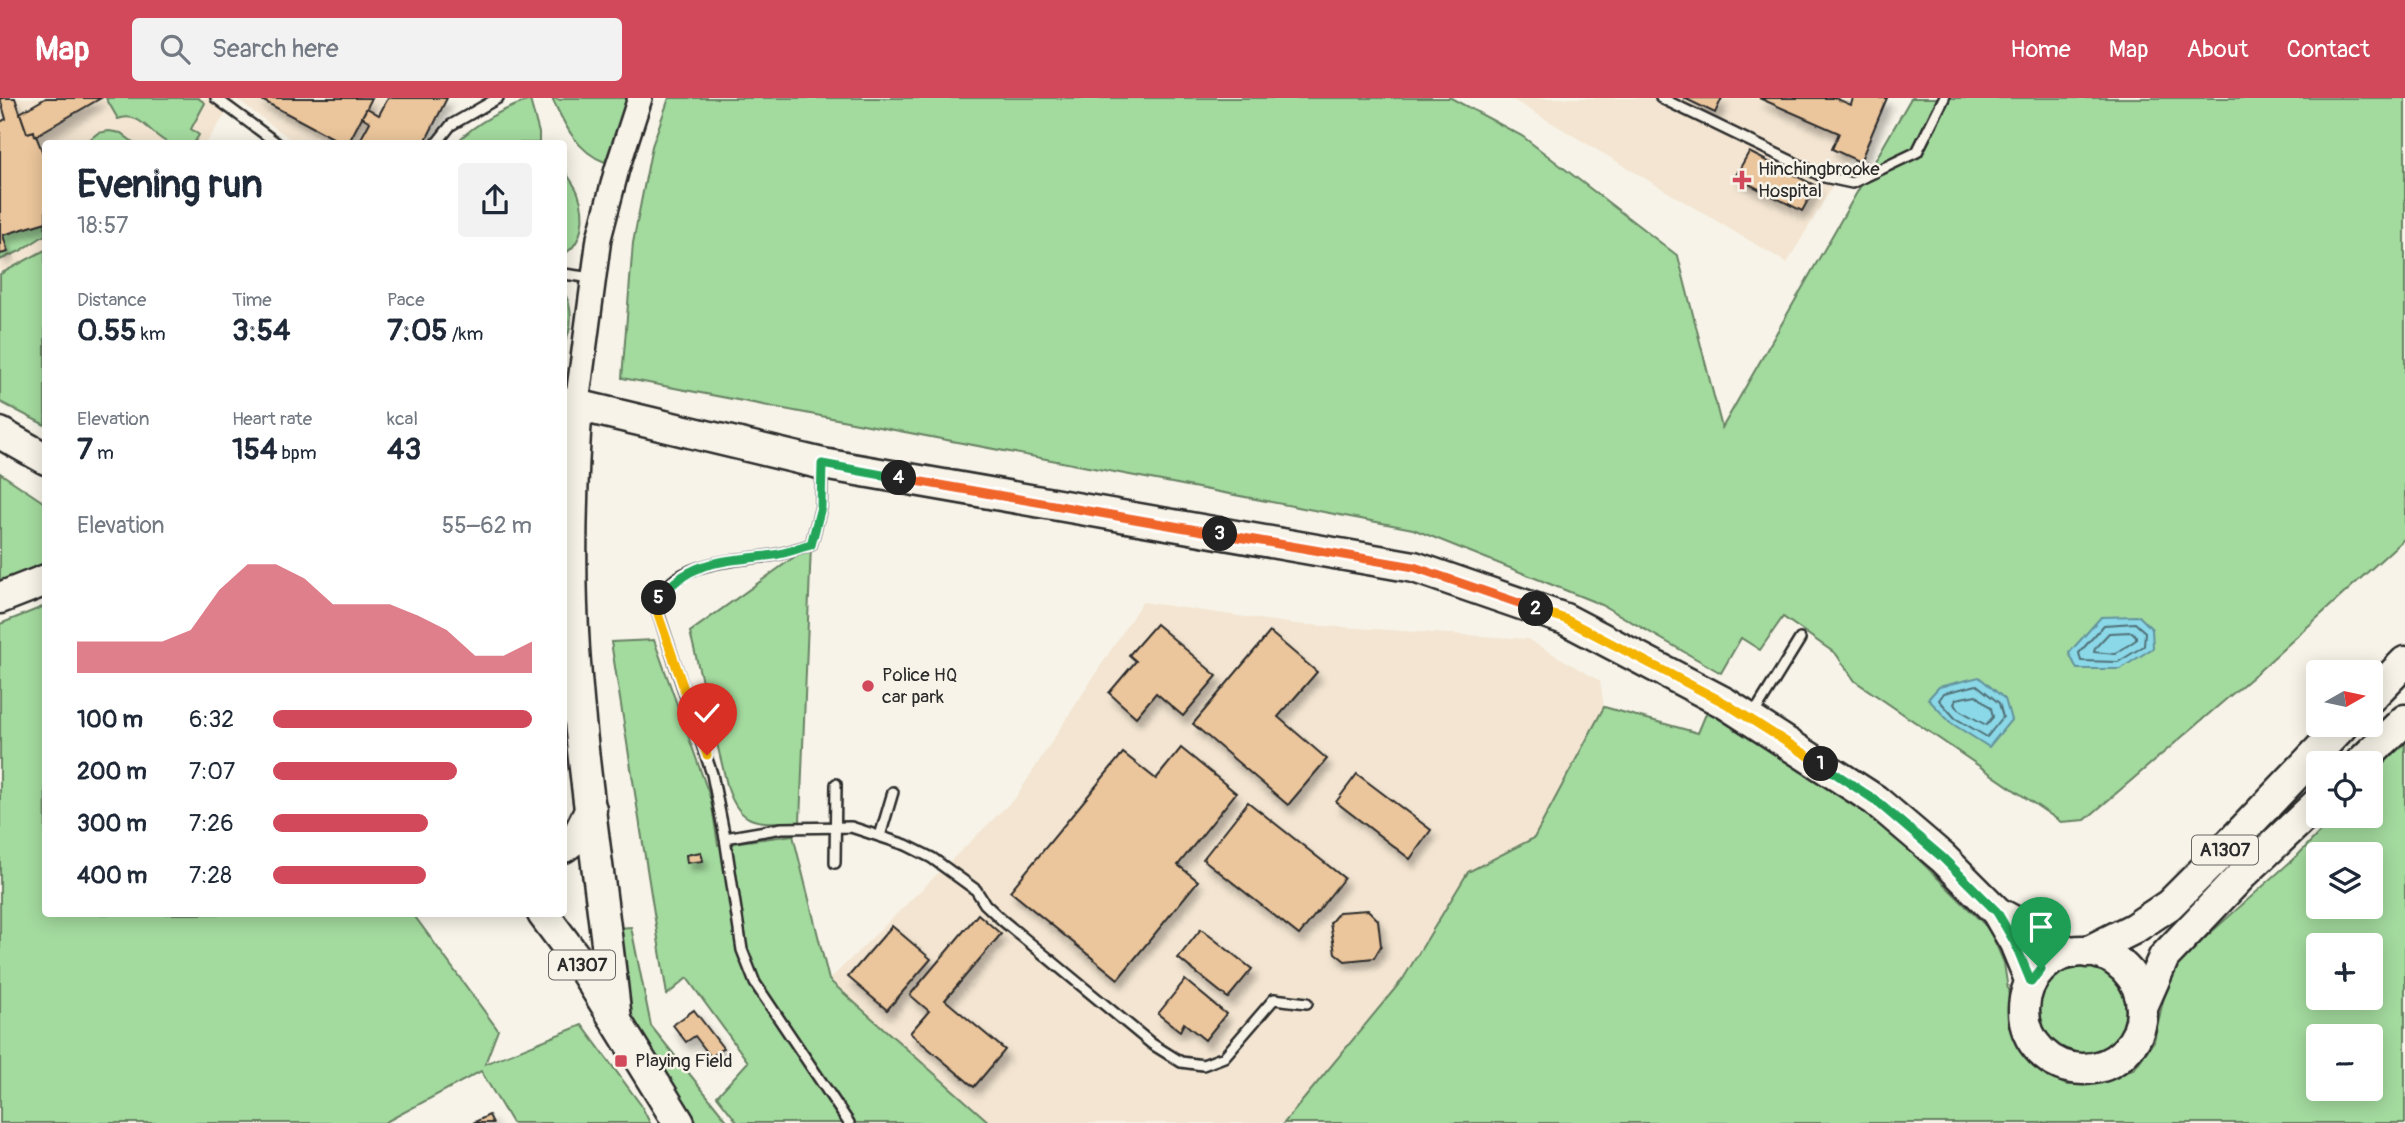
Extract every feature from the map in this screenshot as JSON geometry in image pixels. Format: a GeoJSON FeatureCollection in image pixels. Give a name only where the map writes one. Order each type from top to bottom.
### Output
{"type":"FeatureCollection","features":[{"type":"Feature","properties":{"kind":"main road"},"geometry":{"type":"LineString","coordinates":[[570,403],[822,464],[1414,567],[1565,619],[1751,718],[1875,800],[1943,858],[1997,912],[2015,943],[2031,982]]}},
{"type":"Feature","properties":{"kind":"main road","name":"A1307"},"geometry":{"type":"LineString","coordinates":[[570,403],[574,647],[616,1020]]}},
{"type":"Feature","properties":{"kind":"main road"},"geometry":{"type":"LineString","coordinates":[[0,433],[42,457]]}},
{"type":"Feature","properties":{"kind":"main road"},"geometry":{"type":"LineString","coordinates":[[0,598],[42,582]]}},
{"type":"Feature","properties":{"kind":"main road"},"geometry":{"type":"LineString","coordinates":[[567,669],[574,647]]}},
{"type":"Feature","properties":{"kind":"main road"},"geometry":{"type":"LineString","coordinates":[[2384,684],[2405,662]]}},
{"type":"Feature","properties":{"kind":"main road"},"geometry":{"type":"LineString","coordinates":[[2372,751],[2405,721]]}},
{"type":"Feature","properties":{"kind":"main road","name":"A1307"},"geometry":{"type":"LineString","coordinates":[[2079,952],[2133,929],[2169,905],[2332,737]]}},
{"type":"Feature","properties":{"kind":"main road"},"geometry":{"type":"LineString","coordinates":[[567,845],[577,837],[591,809]]}},
{"type":"Feature","properties":{"kind":"main road","name":"A1307"},"geometry":{"type":"LineString","coordinates":[[2142,1007],[2164,957],[2244,873],[2306,814]]}},
{"type":"Feature","properties":{"kind":"main road"},"geometry":{"type":"LineString","coordinates":[[1997,912],[2079,952],[2111,959],[2130,975],[2138,990],[2142,1007],[2140,1026],[2131,1044],[2117,1059],[2099,1067],[2080,1070],[2061,1066],[2044,1055],[2031,1040],[2025,1021],[2024,1001],[2031,982],[2041,969],[2055,958],[2079,952]]}},
{"type":"Feature","properties":{"kind":"main road","name":"A1307"},"geometry":{"type":"LineString","coordinates":[[545,917],[582,966],[678,1123]]}},
{"type":"Feature","properties":{"kind":"street"},"geometry":{"type":"LineString","coordinates":[[570,403],[584,342],[599,238],[617,169],[640,98]]}},
{"type":"Feature","properties":{"kind":"street"},"geometry":{"type":"LineString","coordinates":[[567,357],[584,342]]}},
{"type":"Feature","properties":{"kind":"lane"},"geometry":{"type":"LineString","coordinates":[[216,98],[273,140]]}},
{"type":"Feature","properties":{"kind":"lane"},"geometry":{"type":"LineString","coordinates":[[439,140],[451,125],[498,98]]}},
{"type":"Feature","properties":{"kind":"lane"},"geometry":{"type":"LineString","coordinates":[[1661,98],[1824,177],[1852,183],[1917,152],[1944,98]]}},
{"type":"Feature","properties":{"kind":"lane"},"geometry":{"type":"LineString","coordinates":[[567,274],[592,278]]}},
{"type":"Feature","properties":{"kind":"lane"},"geometry":{"type":"LineString","coordinates":[[822,464],[821,507],[811,545],[776,555],[731,559],[694,569],[673,582],[658,599],[658,614],[712,774],[742,950],[755,983],[849,1123]]}},
{"type":"Feature","properties":{"kind":"lane"},"geometry":{"type":"LineString","coordinates":[[1751,718],[1800,639]]}},
{"type":"Feature","properties":{"kind":"lane"},"geometry":{"type":"LineString","coordinates":[[835,863],[836,784]]}},
{"type":"Feature","properties":{"kind":"lane"},"geometry":{"type":"LineString","coordinates":[[880,836],[893,792]]}},
{"type":"Feature","properties":{"kind":"lane"},"geometry":{"type":"LineString","coordinates":[[725,838],[782,828],[851,827],[905,845],[932,858],[976,890],[985,904],[1002,920],[1152,1044],[1181,1062],[1203,1065],[1224,1057],[1274,999],[1307,1003]]}},
{"type":"Feature","properties":{"kind":"shaded area"},"geometry":{"type":"Polygon","coordinates":[[[0,98],[447,98],[426,140],[292,140],[236,99],[208,140],[42,140],[42,423],[0,402],[0,98]]]}},
{"type":"Feature","properties":{"kind":"shaded area","name":"Hinchingbrooke Hospital"},"geometry":{"type":"Polygon","coordinates":[[[1510,98],[1885,98],[1787,263],[1510,98]]]}},
{"type":"Feature","properties":{"kind":"shaded area"},"geometry":{"type":"Polygon","coordinates":[[[1142,602],[1294,624],[1527,639],[1600,681],[1604,707],[1534,838],[1468,872],[1403,979],[1286,1123],[990,1123],[829,980],[1016,797],[1142,602]]]}},
{"type":"Feature","properties":{"kind":"green space"},"geometry":{"type":"Polygon","coordinates":[[[106,98],[198,98],[205,103],[191,129],[199,135],[196,140],[163,140],[134,118],[118,119],[106,98]]]}},
{"type":"Feature","properties":{"kind":"green space"},"geometry":{"type":"Polygon","coordinates":[[[552,98],[630,98],[605,162],[579,144],[552,98]]]}},
{"type":"Feature","properties":{"kind":"green space"},"geometry":{"type":"Polygon","coordinates":[[[669,98],[1451,98],[1522,136],[1678,256],[1722,428],[1911,98],[2405,98],[2405,538],[2259,671],[2085,820],[2061,822],[1855,681],[1836,654],[1783,617],[1760,650],[1741,638],[1721,673],[1602,605],[1413,529],[622,378],[633,243],[652,146],[669,98]]]}},
{"type":"Feature","properties":{"kind":"green space"},"geometry":{"type":"Polygon","coordinates":[[[530,100],[539,140],[459,140],[490,117],[530,100]]]}},
{"type":"Feature","properties":{"kind":"green space"},"geometry":{"type":"Polygon","coordinates":[[[98,133],[121,133],[130,140],[89,140],[98,133]]]}},
{"type":"Feature","properties":{"kind":"green space"},"geometry":{"type":"Polygon","coordinates":[[[567,174],[578,193],[582,210],[582,227],[567,252],[567,174]]]}},
{"type":"Feature","properties":{"kind":"green space"},"geometry":{"type":"Polygon","coordinates":[[[42,223],[42,237],[0,260],[0,254],[8,252],[3,235],[42,223]]]}},
{"type":"Feature","properties":{"kind":"green space"},"geometry":{"type":"Polygon","coordinates":[[[42,252],[42,423],[0,402],[0,274],[42,252]]]}},
{"type":"Feature","properties":{"kind":"green space"},"geometry":{"type":"Polygon","coordinates":[[[567,298],[571,318],[567,337],[567,298]]]}},
{"type":"Feature","properties":{"kind":"green space"},"geometry":{"type":"Polygon","coordinates":[[[0,473],[42,501],[42,565],[0,585],[0,473]]]}},
{"type":"Feature","properties":{"kind":"green space"},"geometry":{"type":"Polygon","coordinates":[[[811,545],[800,822],[765,822],[747,817],[740,811],[728,789],[690,632],[811,545]]]}},
{"type":"Feature","properties":{"kind":"green space"},"geometry":{"type":"Polygon","coordinates":[[[42,607],[42,917],[415,917],[498,1030],[485,1064],[582,1025],[641,1105],[650,1123],[512,1123],[481,1071],[384,1123],[0,1123],[0,624],[42,607]]]}},
{"type":"Feature","properties":{"kind":"green space"},"geometry":{"type":"Polygon","coordinates":[[[654,640],[711,800],[718,845],[793,835],[829,980],[990,1123],[738,1123],[717,1096],[748,1062],[687,978],[667,995],[611,642],[654,640]]]}},
{"type":"Feature","properties":{"kind":"green space"},"geometry":{"type":"Polygon","coordinates":[[[1710,704],[1871,812],[1990,930],[2004,963],[2016,1043],[2033,1067],[2066,1085],[2102,1083],[2135,1068],[2154,1041],[2170,969],[2306,847],[2306,919],[2383,919],[2383,842],[2310,842],[2324,828],[2383,828],[2383,764],[2405,741],[2405,1123],[1284,1123],[1403,979],[1468,872],[1534,838],[1604,707],[1698,733],[1710,704]]]}},
{"type":"Feature","properties":{"kind":"green space"},"geometry":{"type":"Polygon","coordinates":[[[631,927],[651,1026],[729,1123],[697,1123],[631,1014],[623,980],[618,928],[631,927]]]}},
{"type":"Feature","properties":{"kind":"green space"},"geometry":{"type":"Polygon","coordinates":[[[2083,962],[2101,966],[2117,976],[2127,992],[2131,1010],[2127,1028],[2117,1044],[2101,1054],[2083,1058],[2065,1054],[2049,1044],[2039,1028],[2035,1010],[2039,992],[2049,976],[2065,966],[2083,962]]]}},
{"type":"Feature","properties":{"kind":"water"},"geometry":{"type":"Polygon","coordinates":[[[2139,616],[2152,629],[2153,648],[2120,669],[2077,669],[2069,653],[2101,617],[2139,616]]]}},
{"type":"Feature","properties":{"kind":"water"},"geometry":{"type":"Polygon","coordinates":[[[1979,677],[2005,699],[2011,720],[1989,747],[1951,723],[1928,699],[1939,687],[1979,677]]]}},
{"type":"Feature","properties":{"kind":"building"},"geometry":{"type":"Polygon","coordinates":[[[0,98],[15,98],[27,133],[34,131],[42,151],[42,223],[3,235],[8,252],[0,254],[0,122],[6,119],[0,98]]]}},
{"type":"Feature","properties":{"kind":"building"},"geometry":{"type":"Polygon","coordinates":[[[46,98],[101,98],[35,136],[34,131],[27,133],[20,113],[46,98]]]}},
{"type":"Feature","properties":{"kind":"building"},"geometry":{"type":"Polygon","coordinates":[[[258,98],[372,98],[350,140],[337,140],[258,98]]]}},
{"type":"Feature","properties":{"kind":"building"},"geometry":{"type":"Polygon","coordinates":[[[388,98],[447,98],[426,140],[360,140],[370,122],[362,117],[367,108],[379,115],[388,98]]]}},
{"type":"Feature","properties":{"kind":"building"},"geometry":{"type":"Polygon","coordinates":[[[1684,98],[1722,98],[1715,113],[1684,98]]]}},
{"type":"Feature","properties":{"kind":"building"},"geometry":{"type":"Polygon","coordinates":[[[1759,98],[1835,98],[1851,105],[1853,98],[1887,98],[1860,162],[1832,149],[1839,133],[1759,98]]]}},
{"type":"Feature","properties":{"kind":"building"},"geometry":{"type":"Polygon","coordinates":[[[1749,152],[1816,186],[1802,211],[1735,177],[1749,152]]]}},
{"type":"Feature","properties":{"kind":"building"},"geometry":{"type":"Polygon","coordinates":[[[1156,624],[1217,676],[1183,716],[1156,693],[1136,717],[1109,693],[1136,661],[1129,655],[1156,624]]]}},
{"type":"Feature","properties":{"kind":"building"},"geometry":{"type":"Polygon","coordinates":[[[1270,632],[1317,672],[1278,717],[1327,759],[1288,805],[1193,724],[1270,632]]]}},
{"type":"Feature","properties":{"kind":"building"},"geometry":{"type":"Polygon","coordinates":[[[1181,748],[1236,793],[1178,865],[1198,881],[1118,979],[1010,891],[1123,753],[1156,779],[1181,748]]]}},
{"type":"Feature","properties":{"kind":"building"},"geometry":{"type":"Polygon","coordinates":[[[1357,774],[1431,830],[1410,859],[1336,802],[1357,774]]]}},
{"type":"Feature","properties":{"kind":"building"},"geometry":{"type":"Polygon","coordinates":[[[1248,802],[1344,878],[1299,935],[1203,859],[1248,802]]]}},
{"type":"Feature","properties":{"kind":"building"},"geometry":{"type":"Polygon","coordinates":[[[701,852],[703,861],[687,863],[686,855],[701,852]]]}},
{"type":"Feature","properties":{"kind":"building"},"geometry":{"type":"Polygon","coordinates":[[[1368,910],[1378,920],[1381,946],[1374,958],[1345,961],[1335,953],[1330,923],[1339,912],[1368,910]]]}},
{"type":"Feature","properties":{"kind":"building"},"geometry":{"type":"Polygon","coordinates":[[[978,914],[1001,934],[945,1000],[1005,1050],[974,1087],[910,1033],[929,1011],[910,995],[978,914]]]}},
{"type":"Feature","properties":{"kind":"building"},"geometry":{"type":"Polygon","coordinates":[[[892,926],[931,959],[887,1010],[848,977],[892,926]]]}},
{"type":"Feature","properties":{"kind":"building"},"geometry":{"type":"Polygon","coordinates":[[[1201,929],[1252,969],[1228,998],[1178,958],[1201,929]]]}},
{"type":"Feature","properties":{"kind":"building"},"geometry":{"type":"Polygon","coordinates":[[[1185,980],[1226,1014],[1205,1040],[1184,1023],[1180,1031],[1158,1014],[1185,980]]]}},
{"type":"Feature","properties":{"kind":"building"},"geometry":{"type":"Polygon","coordinates":[[[694,1010],[723,1048],[711,1057],[695,1036],[686,1042],[673,1025],[694,1010]]]}},
{"type":"Feature","properties":{"kind":"building"},"geometry":{"type":"Polygon","coordinates":[[[489,1115],[493,1123],[473,1123],[489,1115]]]}},
{"type":"Feature","properties":{"kind":"place","name":"Hinchingbrooke Hospital"},"geometry":{"type":"Point","coordinates":[1742,180]}},
{"type":"Feature","properties":{"kind":"place","name":"Police HQ car park"},"geometry":{"type":"Point","coordinates":[868,686]}},
{"type":"Feature","properties":{"kind":"place","name":"Playing Field"},"geometry":{"type":"Point","coordinates":[621,1061]}},
{"type":"Feature","properties":{"kind":"route"},"geometry":{"type":"LineString","coordinates":[[707,755],[658,614],[658,599],[673,582],[694,569],[731,559],[776,555],[811,545],[821,507],[822,464],[1414,567],[1565,619],[1751,718],[1875,800],[1943,858],[1997,912],[2015,943],[2031,982],[2041,969]]}}]}
